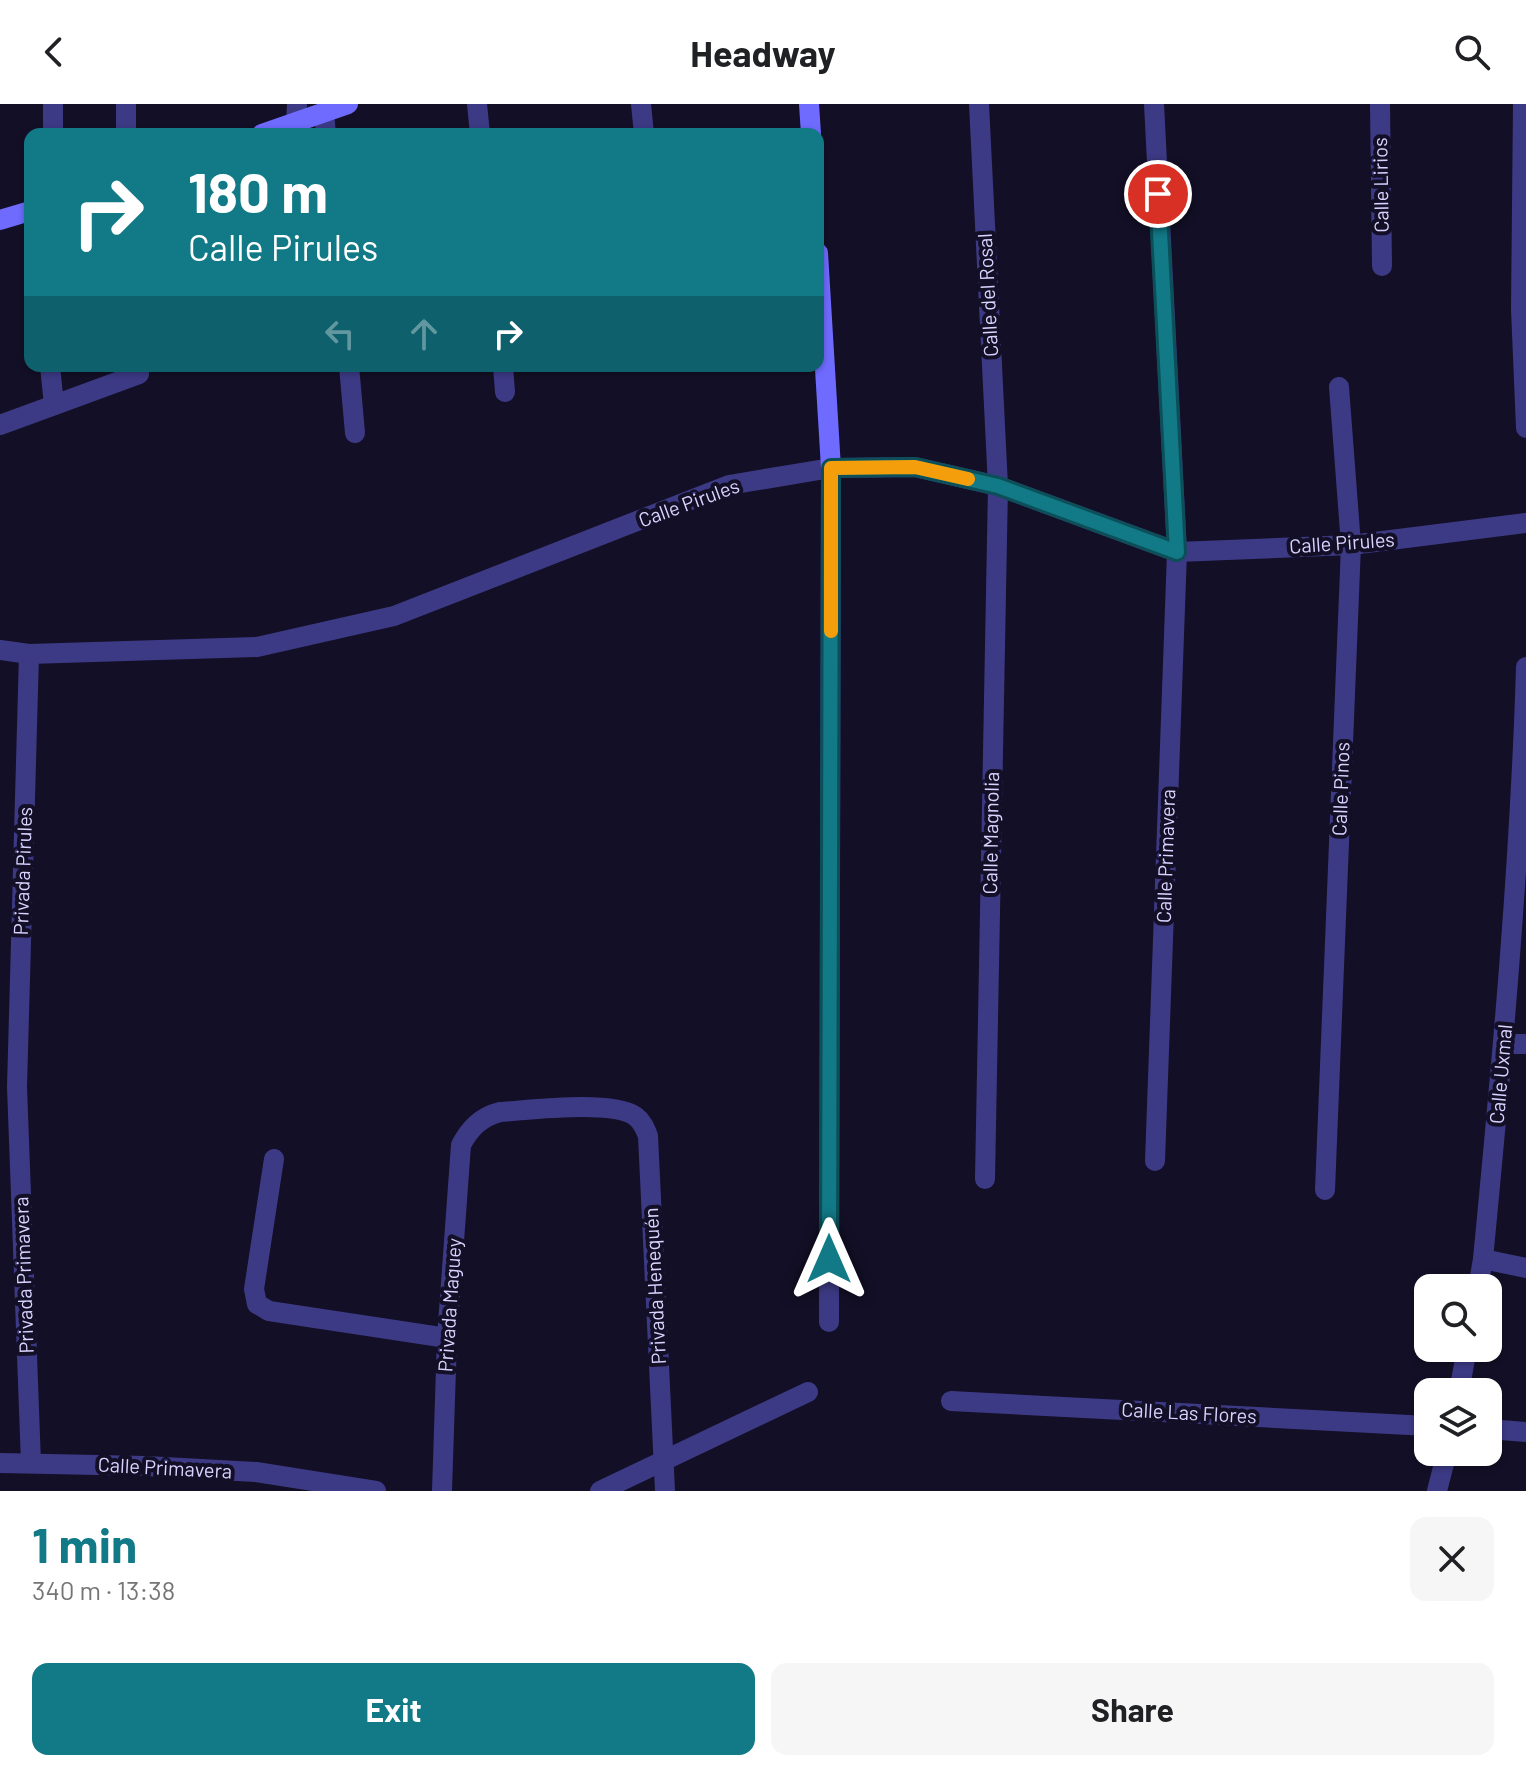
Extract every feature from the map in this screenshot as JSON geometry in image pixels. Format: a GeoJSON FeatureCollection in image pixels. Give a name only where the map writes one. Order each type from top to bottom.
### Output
{"type":"FeatureCollection","features":[{"type":"Feature","properties":{"kind":"main road"},"geometry":{"type":"LineString","coordinates":[[272,128],[296,113],[324,113],[348,104]]}},
{"type":"Feature","properties":{"kind":"main road"},"geometry":{"type":"LineString","coordinates":[[809,104],[811,128]]}},
{"type":"Feature","properties":{"kind":"main road"},"geometry":{"type":"LineString","coordinates":[[0,220],[24,213]]}},
{"type":"Feature","properties":{"kind":"main road"},"geometry":{"type":"LineString","coordinates":[[824,352],[831,468]]}},
{"type":"Feature","properties":{"kind":"street"},"geometry":{"type":"LineString","coordinates":[[53,104],[53,128]]}},
{"type":"Feature","properties":{"kind":"street"},"geometry":{"type":"LineString","coordinates":[[126,104],[126,128]]}},
{"type":"Feature","properties":{"kind":"street"},"geometry":{"type":"LineString","coordinates":[[477,104],[479,128]]}},
{"type":"Feature","properties":{"kind":"street"},"geometry":{"type":"LineString","coordinates":[[641,104],[643,128]]}},
{"type":"Feature","properties":{"kind":"street","name":"Calle del Rosal"},"geometry":{"type":"LineString","coordinates":[[979,104],[998,486]]}},
{"type":"Feature","properties":{"kind":"street","name":"Calle Primavera"},"geometry":{"type":"LineString","coordinates":[[1154,104],[1177,552],[1155,1161]]}},
{"type":"Feature","properties":{"kind":"street","name":"Calle Lirios"},"geometry":{"type":"LineString","coordinates":[[1380,104],[1382,266]]}},
{"type":"Feature","properties":{"kind":"street"},"geometry":{"type":"LineString","coordinates":[[1523,104],[1521,309],[1526,428]]}},
{"type":"Feature","properties":{"kind":"street"},"geometry":{"type":"LineString","coordinates":[[324,113],[325,128]]}},
{"type":"Feature","properties":{"kind":"street"},"geometry":{"type":"LineString","coordinates":[[51,372],[54,405]]}},
{"type":"Feature","properties":{"kind":"street"},"geometry":{"type":"LineString","coordinates":[[350,372],[355,433]]}},
{"type":"Feature","properties":{"kind":"street"},"geometry":{"type":"LineString","coordinates":[[503,372],[505,392]]}},
{"type":"Feature","properties":{"kind":"street"},"geometry":{"type":"LineString","coordinates":[[0,425],[139,374]]}},
{"type":"Feature","properties":{"kind":"street","name":"Calle Pinos"},"geometry":{"type":"LineString","coordinates":[[1325,1190],[1351,545],[1339,387]]}},
{"type":"Feature","properties":{"kind":"street","name":"Calle Pirules"},"geometry":{"type":"LineString","coordinates":[[0,650],[29,654],[257,647],[394,616],[729,485],[831,468],[915,467],[998,486],[1177,552],[1351,545],[1526,523]]}},
{"type":"Feature","properties":{"kind":"street"},"geometry":{"type":"LineString","coordinates":[[829,1322],[831,468]]}},
{"type":"Feature","properties":{"kind":"street","name":"Calle Magnolia"},"geometry":{"type":"LineString","coordinates":[[985,1179],[998,486]]}},
{"type":"Feature","properties":{"kind":"street","name":"Privada Pirules"},"geometry":{"type":"LineString","coordinates":[[17,1087],[29,654]]}},
{"type":"Feature","properties":{"kind":"street","name":"Calle Uxmal"},"geometry":{"type":"LineString","coordinates":[[1480,1274],[1504,1044],[1522,804],[1526,667]]}},
{"type":"Feature","properties":{"kind":"street"},"geometry":{"type":"LineString","coordinates":[[1504,1044],[1526,1044]]}},
{"type":"Feature","properties":{"kind":"street","name":"Privada Primavera"},"geometry":{"type":"LineString","coordinates":[[17,1087],[31,1463]]}},
{"type":"Feature","properties":{"kind":"street","name":"Privada Maguey"},"geometry":{"type":"LineString","coordinates":[[442,1491],[447,1338],[461,1145],[476,1124],[500,1112],[612,1107],[636,1116]]}},
{"type":"Feature","properties":{"kind":"street","name":"Privada Henequén"},"geometry":{"type":"LineString","coordinates":[[636,1116],[648,1136],[666,1459],[665,1491]]}},
{"type":"Feature","properties":{"kind":"street"},"geometry":{"type":"LineString","coordinates":[[274,1159],[254,1289],[257,1304],[269,1311],[447,1338]]}},
{"type":"Feature","properties":{"kind":"street"},"geometry":{"type":"LineString","coordinates":[[1483,1259],[1526,1268]]}},
{"type":"Feature","properties":{"kind":"street"},"geometry":{"type":"LineString","coordinates":[[600,1491],[808,1392]]}},
{"type":"Feature","properties":{"kind":"street","name":"Calle Las Flores"},"geometry":{"type":"LineString","coordinates":[[951,1401],[1414,1425]]}},
{"type":"Feature","properties":{"kind":"street"},"geometry":{"type":"LineString","coordinates":[[1502,1430],[1526,1432]]}},
{"type":"Feature","properties":{"kind":"street","name":"Calle Primavera"},"geometry":{"type":"LineString","coordinates":[[0,1463],[256,1472],[376,1491]]}},
{"type":"Feature","properties":{"kind":"street"},"geometry":{"type":"LineString","coordinates":[[1437,1491],[1443,1466]]}},
{"type":"Feature","properties":{"kind":"slow traffic"},"geometry":{"type":"LineString","coordinates":[[831,631],[831,468],[915,467],[968,479]]}},
{"type":"Feature","properties":{"kind":"route"},"geometry":{"type":"LineString","coordinates":[[829,1259],[831,468],[915,467],[998,486],[1177,552],[1158,194]]}}]}
